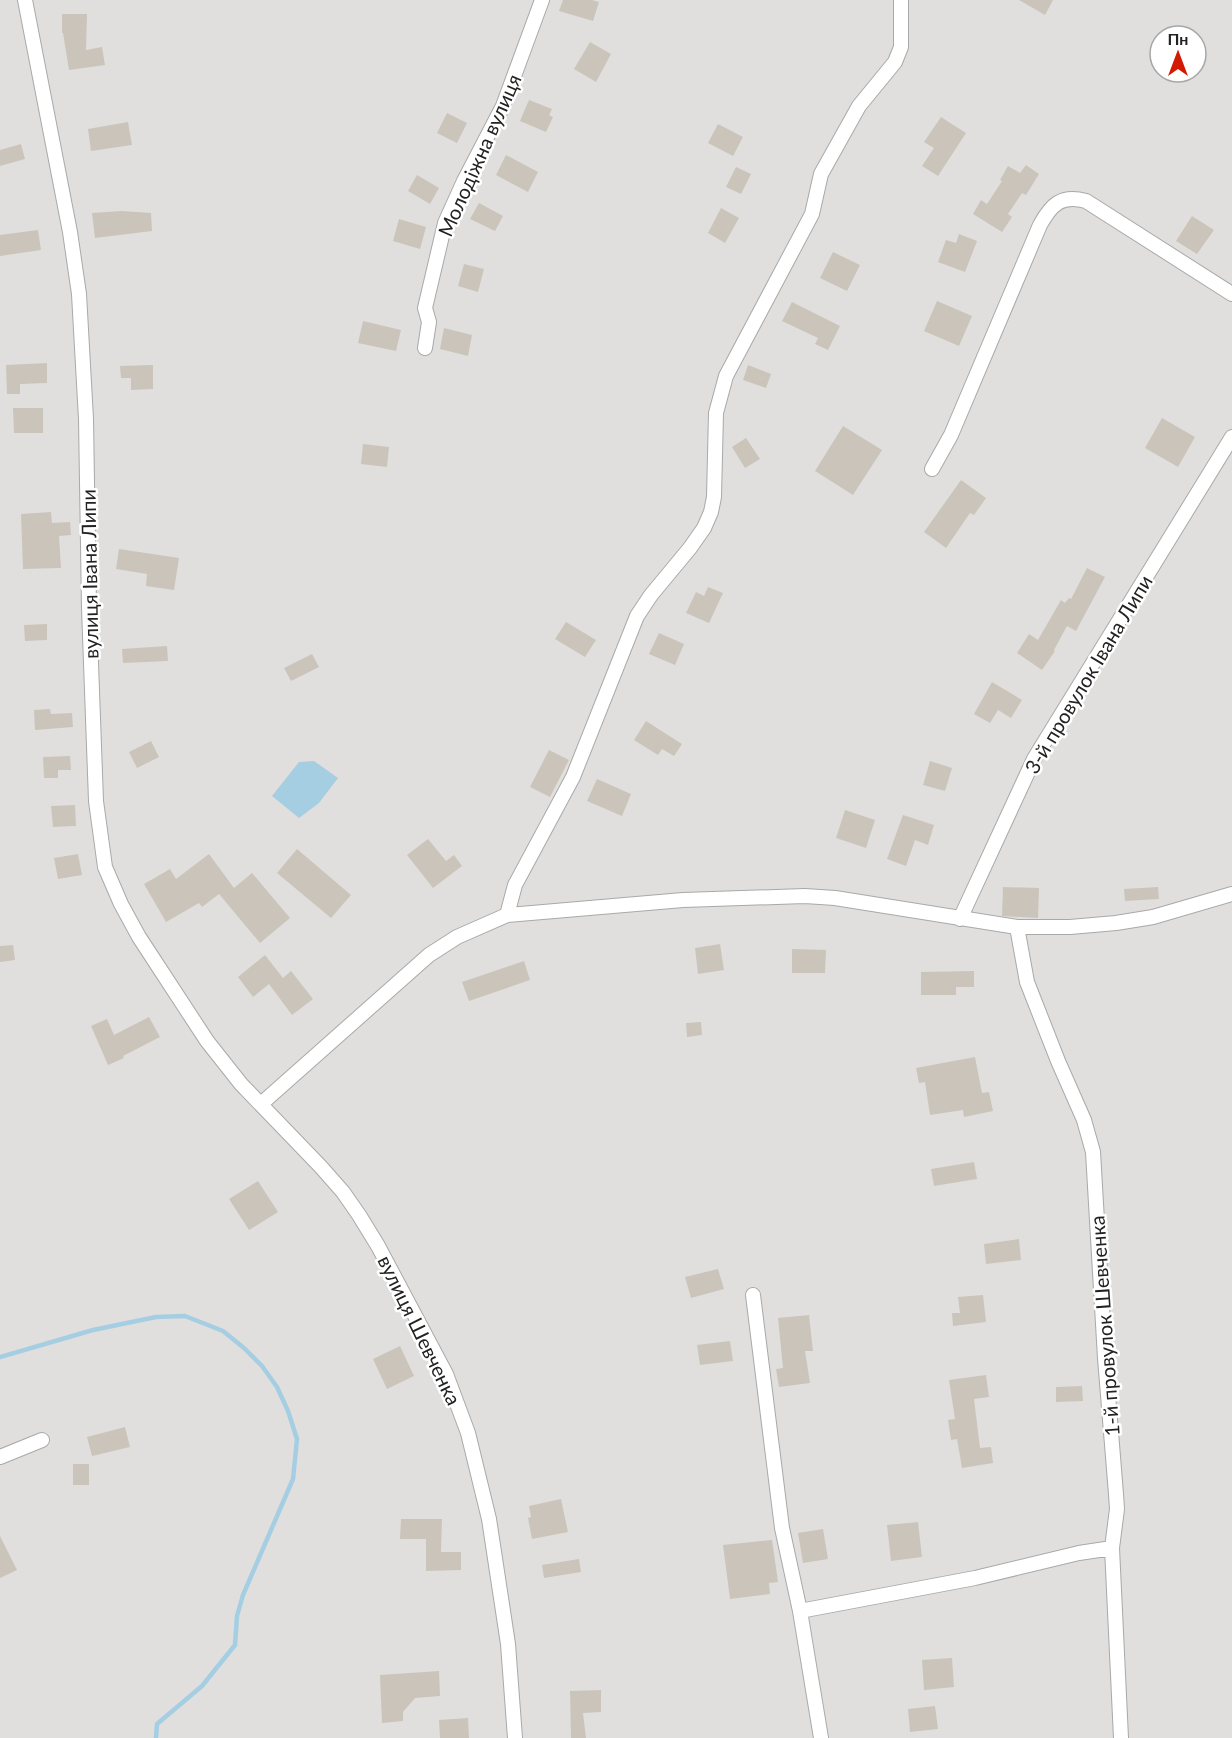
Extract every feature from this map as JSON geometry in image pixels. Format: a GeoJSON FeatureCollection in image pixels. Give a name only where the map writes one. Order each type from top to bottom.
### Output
{"type":"FeatureCollection","features":[{"type":"Feature","properties":{"kind":"street","name":"вулиця Івана Липи"},"geometry":{"type":"LineString","coordinates":[[25,0],[70,232],[79,294],[86,419],[89,608],[96,801],[105,867],[121,904],[183,1006],[240,1084],[261,1104]]}},
{"type":"Feature","properties":{"kind":"street","name":"Молодіжна вулиця"},"geometry":{"type":"LineString","coordinates":[[425,348],[429,322],[425,308],[445,223],[503,106],[542,0]]}},
{"type":"Feature","properties":{"kind":"street"},"geometry":{"type":"LineString","coordinates":[[507,915],[515,885],[573,777],[637,616],[651,595],[690,548],[704,528],[711,512],[714,497],[716,413],[726,376],[812,214],[822,174],[858,106],[895,62],[901,47],[901,0]]}},
{"type":"Feature","properties":{"kind":"street"},"geometry":{"type":"LineString","coordinates":[[932,469],[951,435],[1040,225],[1054,205],[1063,200],[1075,198],[1086,201],[1232,294]]}},
{"type":"Feature","properties":{"kind":"street","name":"3-й провулок Івана Липи"},"geometry":{"type":"LineString","coordinates":[[960,919],[1034,759],[1232,437]]}},
{"type":"Feature","properties":{"kind":"street"},"geometry":{"type":"LineString","coordinates":[[261,1104],[429,955],[467,932],[507,915],[683,900],[805,896],[835,898],[1017,927],[1070,927],[1153,917],[1229,898]]}},
{"type":"Feature","properties":{"kind":"street","name":"1-й провулок Шевченка"},"geometry":{"type":"LineString","coordinates":[[1017,927],[1027,982],[1084,1120],[1092,1152],[1117,1509],[1112,1548],[1121,1738]]}},
{"type":"Feature","properties":{"kind":"street","name":"вулиця Шевченка"},"geometry":{"type":"LineString","coordinates":[[261,1104],[321,1167],[359,1215],[421,1325],[453,1393],[468,1433],[477,1467],[498,1567],[508,1644],[515,1738]]}},
{"type":"Feature","properties":{"kind":"street"},"geometry":{"type":"LineString","coordinates":[[753,1295],[782,1528],[800,1611],[821,1738]]}},
{"type":"Feature","properties":{"kind":"street"},"geometry":{"type":"LineString","coordinates":[[0,1457],[42,1440]]}},
{"type":"Feature","properties":{"kind":"street"},"geometry":{"type":"LineString","coordinates":[[800,1611],[975,1578],[1079,1553],[1112,1548]]}},
{"type":"Feature","properties":{"kind":"shaded area"},"geometry":{"type":"Polygon","coordinates":[[[0,0],[1232,0],[1232,1738],[0,1738],[0,0]]]}},
{"type":"Feature","properties":{"kind":"water"},"geometry":{"type":"Polygon","coordinates":[[[314,761],[338,778],[319,803],[299,818],[272,796],[299,762],[314,761]]]}},
{"type":"Feature","properties":{"kind":"building"},"geometry":{"type":"Polygon","coordinates":[[[563,0],[599,2],[593,21],[559,11],[563,0]]]}},
{"type":"Feature","properties":{"kind":"building"},"geometry":{"type":"Polygon","coordinates":[[[1019,0],[1053,0],[1045,15],[1019,0]]]}},
{"type":"Feature","properties":{"kind":"building"},"geometry":{"type":"Polygon","coordinates":[[[62,14],[87,14],[86,50],[102,47],[105,65],[69,70],[62,33],[62,14]]]}},
{"type":"Feature","properties":{"kind":"building"},"geometry":{"type":"Polygon","coordinates":[[[590,42],[611,54],[596,82],[574,69],[590,42]]]}},
{"type":"Feature","properties":{"kind":"building"},"geometry":{"type":"Polygon","coordinates":[[[529,100],[552,109],[549,115],[553,117],[546,132],[520,121],[529,100]]]}},
{"type":"Feature","properties":{"kind":"building"},"geometry":{"type":"Polygon","coordinates":[[[447,113],[467,123],[457,143],[437,133],[447,113]]]}},
{"type":"Feature","properties":{"kind":"building"},"geometry":{"type":"Polygon","coordinates":[[[941,117],[966,133],[938,176],[922,166],[934,148],[924,142],[941,117]]]}},
{"type":"Feature","properties":{"kind":"building"},"geometry":{"type":"Polygon","coordinates":[[[128,122],[132,145],[91,151],[88,129],[128,122]]]}},
{"type":"Feature","properties":{"kind":"building"},"geometry":{"type":"Polygon","coordinates":[[[718,124],[743,137],[733,156],[708,143],[718,124]]]}},
{"type":"Feature","properties":{"kind":"building"},"geometry":{"type":"Polygon","coordinates":[[[21,144],[25,159],[0,166],[0,150],[21,144]]]}},
{"type":"Feature","properties":{"kind":"building"},"geometry":{"type":"Polygon","coordinates":[[[506,155],[538,172],[528,192],[496,175],[506,155]]]}},
{"type":"Feature","properties":{"kind":"building"},"geometry":{"type":"Polygon","coordinates":[[[1026,165],[1039,174],[1026,195],[1022,193],[1008,214],[1012,217],[1002,232],[973,214],[981,200],[987,204],[1002,181],[1000,180],[1008,166],[1020,173],[1026,165]]]}},
{"type":"Feature","properties":{"kind":"building"},"geometry":{"type":"Polygon","coordinates":[[[736,167],[751,174],[741,194],[726,187],[736,167]]]}},
{"type":"Feature","properties":{"kind":"building"},"geometry":{"type":"Polygon","coordinates":[[[417,175],[439,188],[430,204],[408,191],[417,175]]]}},
{"type":"Feature","properties":{"kind":"building"},"geometry":{"type":"Polygon","coordinates":[[[479,203],[503,216],[495,231],[470,219],[479,203]]]}},
{"type":"Feature","properties":{"kind":"building"},"geometry":{"type":"Polygon","coordinates":[[[721,208],[739,218],[725,243],[708,233],[721,208]]]}},
{"type":"Feature","properties":{"kind":"building"},"geometry":{"type":"Polygon","coordinates":[[[122,211],[151,213],[152,231],[95,238],[92,213],[122,211]]]}},
{"type":"Feature","properties":{"kind":"building"},"geometry":{"type":"Polygon","coordinates":[[[1192,216],[1214,230],[1197,254],[1176,241],[1192,216]]]}},
{"type":"Feature","properties":{"kind":"building"},"geometry":{"type":"Polygon","coordinates":[[[399,219],[426,227],[420,249],[393,241],[399,219]]]}},
{"type":"Feature","properties":{"kind":"building"},"geometry":{"type":"Polygon","coordinates":[[[38,230],[41,250],[0,256],[0,235],[38,230]]]}},
{"type":"Feature","properties":{"kind":"building"},"geometry":{"type":"Polygon","coordinates":[[[959,234],[977,241],[965,272],[938,262],[946,240],[956,243],[959,234]]]}},
{"type":"Feature","properties":{"kind":"building"},"geometry":{"type":"Polygon","coordinates":[[[833,252],[860,265],[847,291],[820,278],[833,252]]]}},
{"type":"Feature","properties":{"kind":"building"},"geometry":{"type":"Polygon","coordinates":[[[464,264],[484,269],[478,292],[458,286],[464,264]]]}},
{"type":"Feature","properties":{"kind":"building"},"geometry":{"type":"Polygon","coordinates":[[[937,301],[972,316],[959,346],[924,331],[937,301]]]}},
{"type":"Feature","properties":{"kind":"building"},"geometry":{"type":"Polygon","coordinates":[[[792,302],[840,326],[828,350],[815,344],[818,338],[782,321],[792,302]]]}},
{"type":"Feature","properties":{"kind":"building"},"geometry":{"type":"Polygon","coordinates":[[[363,321],[401,330],[396,351],[358,343],[363,321]]]}},
{"type":"Feature","properties":{"kind":"building"},"geometry":{"type":"Polygon","coordinates":[[[444,328],[472,335],[468,356],[440,349],[444,328]]]}},
{"type":"Feature","properties":{"kind":"building"},"geometry":{"type":"Polygon","coordinates":[[[47,363],[47,383],[20,384],[20,394],[7,394],[6,365],[47,363]]]}},
{"type":"Feature","properties":{"kind":"building"},"geometry":{"type":"Polygon","coordinates":[[[153,365],[153,389],[131,390],[131,378],[121,378],[120,366],[153,365]]]}},
{"type":"Feature","properties":{"kind":"building"},"geometry":{"type":"Polygon","coordinates":[[[748,365],[771,374],[766,388],[743,380],[748,365]]]}},
{"type":"Feature","properties":{"kind":"building"},"geometry":{"type":"Polygon","coordinates":[[[13,408],[43,408],[43,433],[14,433],[13,408]]]}},
{"type":"Feature","properties":{"kind":"building"},"geometry":{"type":"Polygon","coordinates":[[[1162,418],[1195,437],[1178,467],[1145,448],[1162,418]]]}},
{"type":"Feature","properties":{"kind":"building"},"geometry":{"type":"Polygon","coordinates":[[[843,426],[882,450],[853,495],[815,471],[843,426]]]}},
{"type":"Feature","properties":{"kind":"building"},"geometry":{"type":"Polygon","coordinates":[[[746,438],[760,459],[745,468],[732,447],[746,438]]]}},
{"type":"Feature","properties":{"kind":"building"},"geometry":{"type":"Polygon","coordinates":[[[363,444],[389,447],[387,467],[361,464],[363,444]]]}},
{"type":"Feature","properties":{"kind":"building"},"geometry":{"type":"Polygon","coordinates":[[[961,480],[986,498],[974,515],[970,513],[946,548],[924,532],[961,480]]]}},
{"type":"Feature","properties":{"kind":"building"},"geometry":{"type":"Polygon","coordinates":[[[51,512],[52,523],[70,522],[71,535],[59,536],[61,568],[23,569],[21,514],[51,512]]]}},
{"type":"Feature","properties":{"kind":"building"},"geometry":{"type":"Polygon","coordinates":[[[119,549],[179,558],[174,590],[146,586],[147,574],[116,569],[119,549]]]}},
{"type":"Feature","properties":{"kind":"building"},"geometry":{"type":"Polygon","coordinates":[[[1087,568],[1105,577],[1076,631],[1067,626],[1055,651],[1042,670],[1017,653],[1029,634],[1038,640],[1061,600],[1065,603],[1069,598],[1071,599],[1087,568]]]}},
{"type":"Feature","properties":{"kind":"building"},"geometry":{"type":"Polygon","coordinates":[[[708,587],[723,593],[709,623],[686,613],[696,592],[704,596],[708,587]]]}},
{"type":"Feature","properties":{"kind":"building"},"geometry":{"type":"Polygon","coordinates":[[[566,622],[596,640],[585,657],[555,639],[566,622]]]}},
{"type":"Feature","properties":{"kind":"building"},"geometry":{"type":"Polygon","coordinates":[[[47,624],[47,640],[25,641],[24,625],[47,624]]]}},
{"type":"Feature","properties":{"kind":"building"},"geometry":{"type":"Polygon","coordinates":[[[659,633],[684,644],[675,665],[649,654],[659,633]]]}},
{"type":"Feature","properties":{"kind":"building"},"geometry":{"type":"Polygon","coordinates":[[[167,646],[168,661],[123,663],[122,649],[167,646]]]}},
{"type":"Feature","properties":{"kind":"building"},"geometry":{"type":"Polygon","coordinates":[[[312,654],[319,667],[291,681],[284,668],[312,654]]]}},
{"type":"Feature","properties":{"kind":"building"},"geometry":{"type":"Polygon","coordinates":[[[992,682],[1022,700],[1011,718],[998,710],[990,723],[974,714],[992,682]]]}},
{"type":"Feature","properties":{"kind":"building"},"geometry":{"type":"Polygon","coordinates":[[[50,709],[51,714],[72,713],[73,727],[35,730],[34,710],[50,709]]]}},
{"type":"Feature","properties":{"kind":"building"},"geometry":{"type":"Polygon","coordinates":[[[646,721],[682,744],[674,756],[662,749],[658,755],[634,740],[646,721]]]}},
{"type":"Feature","properties":{"kind":"building"},"geometry":{"type":"Polygon","coordinates":[[[151,741],[159,757],[137,768],[129,752],[151,741]]]}},
{"type":"Feature","properties":{"kind":"building"},"geometry":{"type":"Polygon","coordinates":[[[549,750],[569,760],[550,797],[530,787],[549,750]]]}},
{"type":"Feature","properties":{"kind":"building"},"geometry":{"type":"Polygon","coordinates":[[[70,756],[71,770],[58,770],[58,778],[44,778],[43,757],[70,756]]]}},
{"type":"Feature","properties":{"kind":"building"},"geometry":{"type":"Polygon","coordinates":[[[930,761],[952,768],[945,791],[923,785],[930,761]]]}},
{"type":"Feature","properties":{"kind":"building"},"geometry":{"type":"Polygon","coordinates":[[[597,779],[631,794],[622,816],[587,801],[597,779]]]}},
{"type":"Feature","properties":{"kind":"building"},"geometry":{"type":"Polygon","coordinates":[[[75,805],[76,826],[53,827],[51,806],[75,805]]]}},
{"type":"Feature","properties":{"kind":"building"},"geometry":{"type":"Polygon","coordinates":[[[845,810],[875,820],[866,848],[836,838],[845,810]]]}},
{"type":"Feature","properties":{"kind":"building"},"geometry":{"type":"Polygon","coordinates":[[[903,815],[934,825],[928,845],[915,840],[906,866],[887,859],[903,815]]]}},
{"type":"Feature","properties":{"kind":"building"},"geometry":{"type":"Polygon","coordinates":[[[428,839],[446,861],[454,855],[462,866],[433,888],[407,855],[428,839]]]}},
{"type":"Feature","properties":{"kind":"building"},"geometry":{"type":"Polygon","coordinates":[[[297,849],[351,895],[331,918],[277,873],[297,849]]]}},
{"type":"Feature","properties":{"kind":"building"},"geometry":{"type":"Polygon","coordinates":[[[78,854],[82,875],[58,879],[54,858],[78,854]]]}},
{"type":"Feature","properties":{"kind":"building"},"geometry":{"type":"Polygon","coordinates":[[[209,854],[234,888],[252,873],[290,918],[260,943],[219,894],[202,907],[199,903],[166,922],[144,884],[170,869],[176,879],[209,854]]]}},
{"type":"Feature","properties":{"kind":"building"},"geometry":{"type":"Polygon","coordinates":[[[1003,887],[1039,888],[1038,918],[1002,916],[1003,887]]]}},
{"type":"Feature","properties":{"kind":"building"},"geometry":{"type":"Polygon","coordinates":[[[1158,887],[1159,899],[1125,901],[1124,889],[1158,887]]]}},
{"type":"Feature","properties":{"kind":"building"},"geometry":{"type":"Polygon","coordinates":[[[720,944],[724,970],[698,974],[695,948],[720,944]]]}},
{"type":"Feature","properties":{"kind":"building"},"geometry":{"type":"Polygon","coordinates":[[[13,945],[15,960],[0,962],[0,946],[13,945]]]}},
{"type":"Feature","properties":{"kind":"building"},"geometry":{"type":"Polygon","coordinates":[[[792,949],[826,950],[825,973],[792,973],[792,949]]]}},
{"type":"Feature","properties":{"kind":"building"},"geometry":{"type":"Polygon","coordinates":[[[265,955],[283,978],[291,971],[313,999],[292,1015],[269,984],[253,997],[238,977],[265,955]]]}},
{"type":"Feature","properties":{"kind":"building"},"geometry":{"type":"Polygon","coordinates":[[[524,961],[530,980],[469,1001],[462,982],[524,961]]]}},
{"type":"Feature","properties":{"kind":"building"},"geometry":{"type":"Polygon","coordinates":[[[974,971],[974,987],[956,987],[956,995],[921,995],[921,972],[974,971]]]}},
{"type":"Feature","properties":{"kind":"building"},"geometry":{"type":"Polygon","coordinates":[[[149,1017],[160,1037],[108,1065],[91,1026],[107,1019],[114,1035],[149,1017]]]}},
{"type":"Feature","properties":{"kind":"building"},"geometry":{"type":"Polygon","coordinates":[[[701,1022],[702,1035],[687,1037],[686,1023],[701,1022]]]}},
{"type":"Feature","properties":{"kind":"building"},"geometry":{"type":"Polygon","coordinates":[[[975,1057],[982,1093],[989,1092],[993,1111],[964,1117],[963,1110],[930,1115],[925,1082],[919,1083],[916,1068],[975,1057]]]}},
{"type":"Feature","properties":{"kind":"building"},"geometry":{"type":"Polygon","coordinates":[[[974,1162],[977,1179],[934,1186],[931,1169],[974,1162]]]}},
{"type":"Feature","properties":{"kind":"building"},"geometry":{"type":"Polygon","coordinates":[[[258,1181],[278,1212],[249,1230],[229,1199],[258,1181]]]}},
{"type":"Feature","properties":{"kind":"building"},"geometry":{"type":"Polygon","coordinates":[[[1019,1239],[1021,1260],[986,1264],[984,1244],[1019,1239]]]}},
{"type":"Feature","properties":{"kind":"building"},"geometry":{"type":"Polygon","coordinates":[[[718,1269],[724,1289],[691,1298],[685,1277],[718,1269]]]}},
{"type":"Feature","properties":{"kind":"building"},"geometry":{"type":"Polygon","coordinates":[[[983,1295],[986,1322],[953,1326],[952,1313],[960,1313],[958,1297],[983,1295]]]}},
{"type":"Feature","properties":{"kind":"building"},"geometry":{"type":"Polygon","coordinates":[[[809,1315],[813,1351],[805,1351],[810,1383],[779,1387],[776,1369],[783,1368],[778,1318],[809,1315]]]}},
{"type":"Feature","properties":{"kind":"building"},"geometry":{"type":"Polygon","coordinates":[[[730,1341],[733,1361],[700,1365],[697,1345],[730,1341]]]}},
{"type":"Feature","properties":{"kind":"building"},"geometry":{"type":"Polygon","coordinates":[[[400,1346],[414,1376],[387,1389],[373,1359],[400,1346]]]}},
{"type":"Feature","properties":{"kind":"building"},"geometry":{"type":"Polygon","coordinates":[[[986,1375],[989,1397],[974,1399],[980,1448],[991,1447],[993,1463],[962,1468],[957,1439],[951,1440],[948,1420],[955,1419],[949,1380],[986,1375]]]}},
{"type":"Feature","properties":{"kind":"building"},"geometry":{"type":"Polygon","coordinates":[[[1082,1386],[1083,1401],[1056,1402],[1056,1387],[1082,1386]]]}},
{"type":"Feature","properties":{"kind":"building"},"geometry":{"type":"Polygon","coordinates":[[[125,1427],[130,1447],[92,1456],[87,1437],[125,1427]]]}},
{"type":"Feature","properties":{"kind":"building"},"geometry":{"type":"Polygon","coordinates":[[[73,1464],[89,1464],[89,1485],[73,1485],[73,1464]]]}},
{"type":"Feature","properties":{"kind":"building"},"geometry":{"type":"Polygon","coordinates":[[[561,1499],[568,1532],[532,1539],[528,1518],[531,1517],[529,1506],[561,1499]]]}},
{"type":"Feature","properties":{"kind":"building"},"geometry":{"type":"Polygon","coordinates":[[[401,1519],[442,1519],[441,1552],[461,1552],[461,1570],[426,1571],[426,1539],[400,1539],[401,1519]]]}},
{"type":"Feature","properties":{"kind":"building"},"geometry":{"type":"Polygon","coordinates":[[[918,1522],[922,1557],[891,1561],[887,1525],[918,1522]]]}},
{"type":"Feature","properties":{"kind":"building"},"geometry":{"type":"Polygon","coordinates":[[[823,1529],[828,1559],[803,1563],[798,1533],[823,1529]]]}},
{"type":"Feature","properties":{"kind":"building"},"geometry":{"type":"Polygon","coordinates":[[[0,1536],[17,1570],[0,1578],[0,1536]]]}},
{"type":"Feature","properties":{"kind":"building"},"geometry":{"type":"Polygon","coordinates":[[[772,1540],[778,1582],[769,1583],[770,1594],[730,1599],[723,1545],[772,1540]]]}},
{"type":"Feature","properties":{"kind":"building"},"geometry":{"type":"Polygon","coordinates":[[[579,1559],[581,1572],[544,1578],[542,1565],[579,1559]]]}},
{"type":"Feature","properties":{"kind":"building"},"geometry":{"type":"Polygon","coordinates":[[[952,1658],[954,1687],[924,1690],[922,1660],[952,1658]]]}},
{"type":"Feature","properties":{"kind":"building"},"geometry":{"type":"Polygon","coordinates":[[[439,1671],[440,1696],[415,1698],[403,1712],[403,1721],[382,1723],[380,1675],[439,1671]]]}},
{"type":"Feature","properties":{"kind":"building"},"geometry":{"type":"Polygon","coordinates":[[[601,1690],[601,1712],[583,1713],[586,1738],[571,1738],[570,1691],[601,1690]]]}},
{"type":"Feature","properties":{"kind":"building"},"geometry":{"type":"Polygon","coordinates":[[[935,1706],[938,1729],[910,1732],[908,1709],[935,1706]]]}},
{"type":"Feature","properties":{"kind":"building"},"geometry":{"type":"Polygon","coordinates":[[[468,1718],[469,1738],[440,1738],[439,1720],[468,1718]]]}},
{"type":"Feature","properties":{"kind":"waterway"},"geometry":{"type":"LineString","coordinates":[[0,1357],[93,1330],[156,1317],[185,1316],[223,1331],[244,1348],[262,1366],[277,1387],[288,1411],[297,1439],[293,1479],[243,1595],[237,1616],[235,1645],[202,1686],[157,1724],[156,1738]]}}]}
